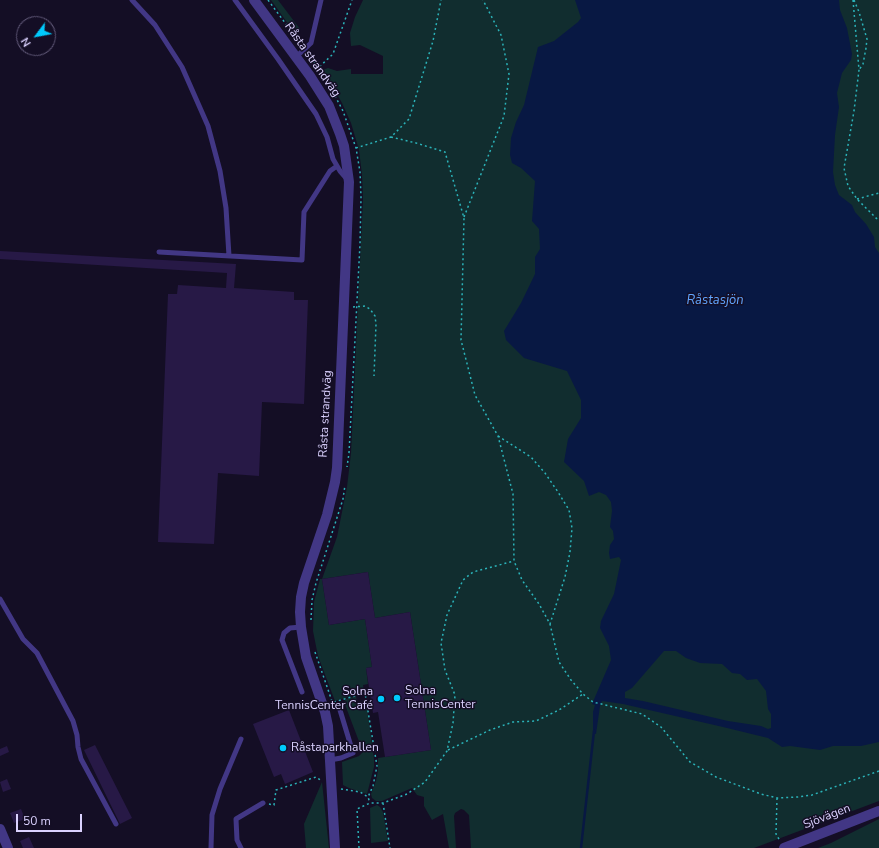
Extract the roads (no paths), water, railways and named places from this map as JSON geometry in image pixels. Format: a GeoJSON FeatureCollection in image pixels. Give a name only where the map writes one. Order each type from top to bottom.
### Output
{"type":"FeatureCollection","features":[{"type":"Feature","properties":{"kind":"street","name":"Råsta strandväg"},"geometry":{"type":"LineString","coordinates":[[254,0],[310,76],[335,118],[344,146],[349,182],[338,450],[335,482],[327,515],[304,583],[301,597],[301,627],[306,657],[325,712],[328,726],[335,848]]}},
{"type":"Feature","properties":{"kind":"street","name":"Sjövägen"},"geometry":{"type":"LineString","coordinates":[[783,846],[879,811]]}},
{"type":"Feature","properties":{"kind":"street"},"geometry":{"type":"LineString","coordinates":[[0,829],[8,848]]}},
{"type":"Feature","properties":{"kind":"lane"},"geometry":{"type":"LineString","coordinates":[[132,0],[155,25],[182,67],[208,126],[220,170],[226,208],[229,256]]}},
{"type":"Feature","properties":{"kind":"lane"},"geometry":{"type":"LineString","coordinates":[[235,0],[316,114],[327,137],[333,159],[340,172],[349,182]]}},
{"type":"Feature","properties":{"kind":"lane"},"geometry":{"type":"LineString","coordinates":[[296,57],[311,43],[321,0]]}},
{"type":"Feature","properties":{"kind":"lane"},"geometry":{"type":"LineString","coordinates":[[159,252],[302,260],[304,212],[330,170],[337,166]]}},
{"type":"Feature","properties":{"kind":"lane"},"geometry":{"type":"LineString","coordinates":[[0,599],[23,638],[37,653],[73,721],[81,760],[116,824]]}},
{"type":"Feature","properties":{"kind":"lane"},"geometry":{"type":"LineString","coordinates":[[301,627],[290,628],[284,633],[282,640],[302,692]]}},
{"type":"Feature","properties":{"kind":"lane"},"geometry":{"type":"LineString","coordinates":[[330,760],[341,758],[353,753],[340,710]]}},
{"type":"Feature","properties":{"kind":"lane"},"geometry":{"type":"LineString","coordinates":[[210,848],[212,815],[220,789],[241,739]]}},
{"type":"Feature","properties":{"kind":"lane"},"geometry":{"type":"LineString","coordinates":[[241,848],[237,840],[236,819],[263,803]]}},
{"type":"Feature","properties":{"kind":"water","name":"Råstasjön"},"geometry":{"type":"Polygon","coordinates":[[[575,0],[839,0],[840,10],[847,28],[852,54],[851,60],[842,73],[837,93],[839,107],[835,135],[833,172],[835,185],[839,195],[852,205],[855,212],[866,224],[874,237],[875,247],[879,253],[879,742],[861,746],[833,746],[820,750],[790,746],[782,747],[768,738],[623,704],[602,701],[596,734],[593,733],[593,712],[595,705],[592,704],[611,660],[609,646],[600,628],[601,621],[614,594],[621,560],[619,557],[610,559],[610,545],[614,539],[613,531],[610,527],[612,511],[611,502],[606,495],[599,492],[589,496],[584,481],[564,462],[568,439],[581,418],[581,400],[567,371],[524,358],[506,340],[504,331],[521,303],[535,274],[535,257],[540,249],[539,229],[532,221],[535,181],[521,168],[512,163],[510,155],[511,138],[516,122],[524,105],[538,47],[554,41],[581,18],[575,0]],[[664,651],[632,688],[625,692],[625,698],[728,721],[761,726],[768,729],[771,728],[771,714],[768,709],[766,691],[757,679],[747,680],[740,674],[732,673],[722,664],[700,663],[686,658],[676,651],[664,651]]]}},
{"type":"Feature","properties":{"kind":"waterway"},"geometry":{"type":"LineString","coordinates":[[581,848],[594,731]]}},
{"type":"Feature","properties":{"kind":"place","name":"Solna TennisCenter"},"geometry":{"type":"Point","coordinates":[397,698]}},
{"type":"Feature","properties":{"kind":"place","name":"Solna TennisCenter Café"},"geometry":{"type":"Point","coordinates":[381,699]}},
{"type":"Feature","properties":{"kind":"place","name":"Råstaparkhallen"},"geometry":{"type":"Point","coordinates":[283,748]}}]}
